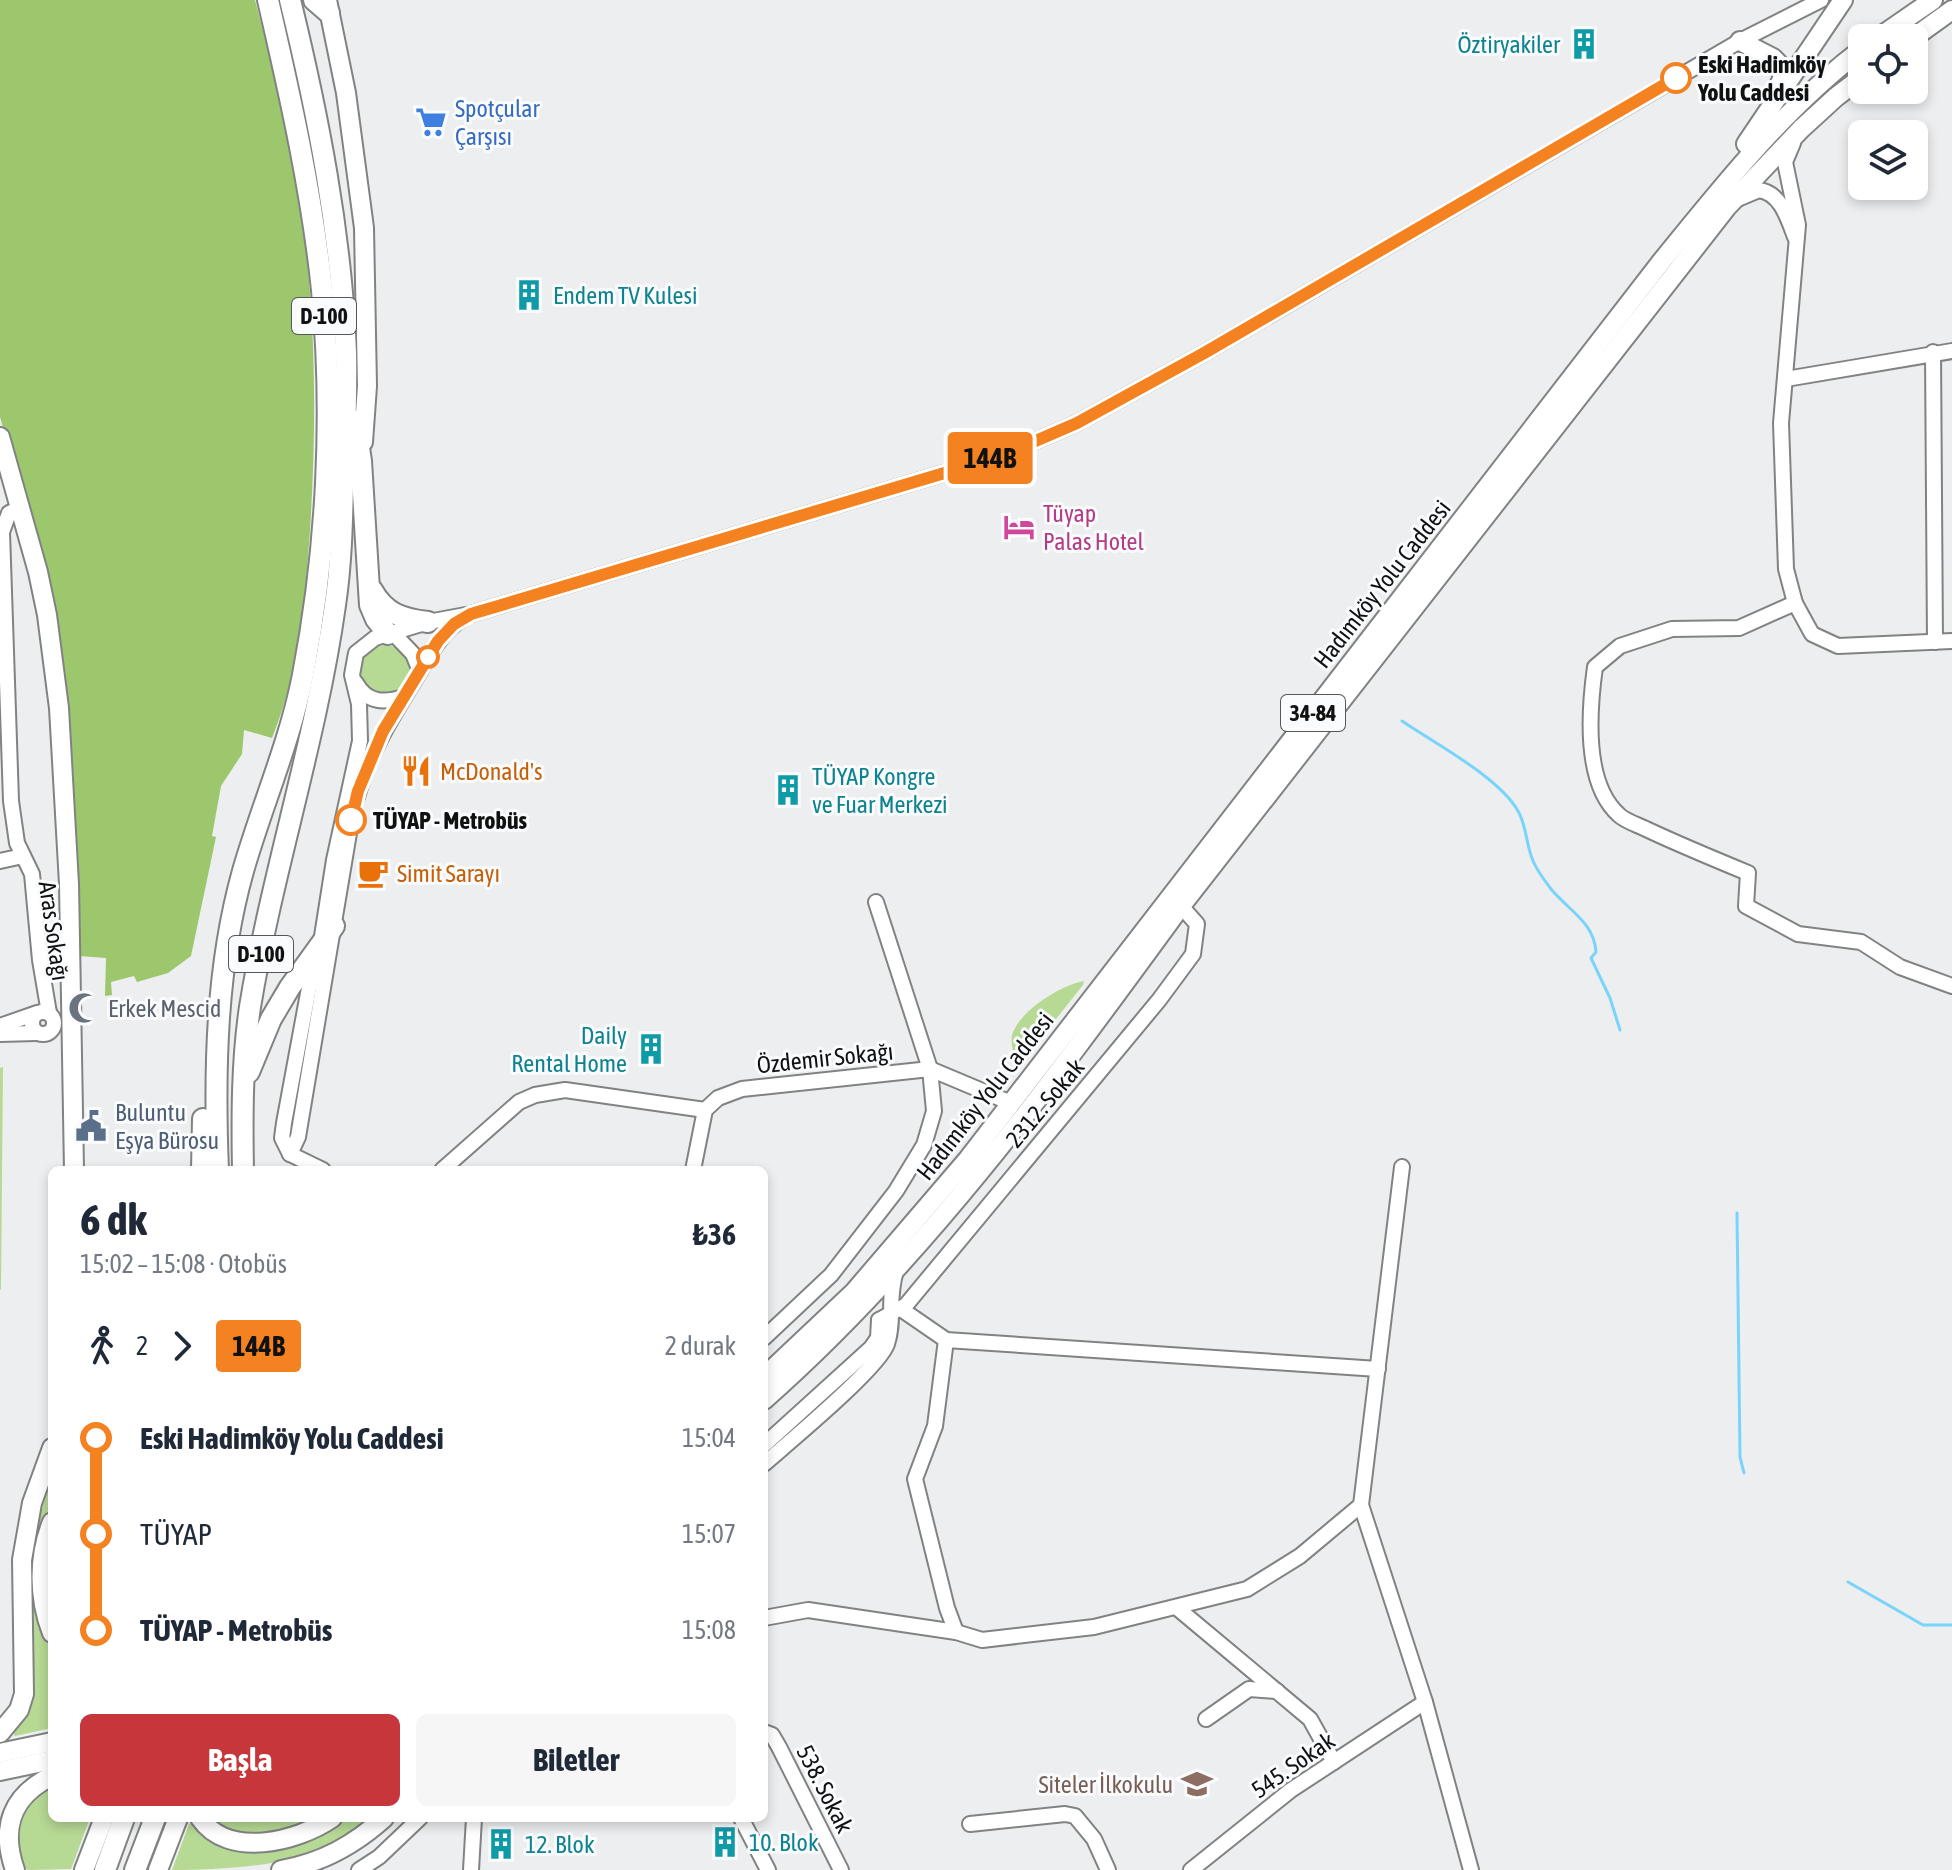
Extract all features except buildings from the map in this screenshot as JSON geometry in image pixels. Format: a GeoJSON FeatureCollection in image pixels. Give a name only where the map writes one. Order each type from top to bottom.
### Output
{"type":"FeatureCollection","features":[{"type":"Feature","properties":{"kind":"highway","name":"D-100"},"geometry":{"type":"LineString","coordinates":[[218,1166],[217,1055],[234,907],[287,739],[303,677],[314,610],[323,517],[327,374],[322,288],[304,171],[268,0]]}},
{"type":"Feature","properties":{"kind":"highway","name":"D-100"},"geometry":{"type":"LineString","coordinates":[[243,1166],[243,1087],[250,1007],[318,708],[340,561],[346,371],[342,301],[332,209],[313,98],[290,0]]}},
{"type":"Feature","properties":{"kind":"highway"},"geometry":{"type":"LineString","coordinates":[[346,371],[361,461],[370,605],[376,619],[391,634]]}},
{"type":"Feature","properties":{"kind":"highway"},"geometry":{"type":"LineString","coordinates":[[367,577],[386,609],[405,619],[428,622]]}},
{"type":"Feature","properties":{"kind":"highway"},"geometry":{"type":"LineString","coordinates":[[243,1087],[271,1019],[334,926]]}},
{"type":"Feature","properties":{"kind":"highway"},"geometry":{"type":"LineString","coordinates":[[202,1166],[208,1026],[218,978],[226,961]]}},
{"type":"Feature","properties":{"kind":"highway"},"geometry":{"type":"LineString","coordinates":[[105,1870],[123,1822]]}},
{"type":"Feature","properties":{"kind":"highway"},"geometry":{"type":"LineString","coordinates":[[135,1870],[153,1822]]}},
{"type":"Feature","properties":{"kind":"main road"},"geometry":{"type":"LineString","coordinates":[[1661,262],[1786,87],[1843,0]]}},
{"type":"Feature","properties":{"kind":"main road"},"geometry":{"type":"LineString","coordinates":[[1898,24],[1933,0]]}},
{"type":"Feature","properties":{"kind":"main road"},"geometry":{"type":"LineString","coordinates":[[323,4],[336,36],[364,228],[367,386],[361,461],[340,561]]}},
{"type":"Feature","properties":{"kind":"main road"},"geometry":{"type":"LineString","coordinates":[[1928,27],[1952,10]]}},
{"type":"Feature","properties":{"kind":"main road"},"geometry":{"type":"LineString","coordinates":[[1740,41],[1773,58],[1783,77],[1743,147]]}},
{"type":"Feature","properties":{"kind":"main road","name":"Hadımköy Yolu Caddesi"},"geometry":{"type":"LineString","coordinates":[[768,1373],[854,1292],[933,1202],[1661,262],[1749,155],[1822,82],[1848,61]]}},
{"type":"Feature","properties":{"kind":"main road","name":"Hadımköy Yolu Caddesi"},"geometry":{"type":"LineString","coordinates":[[768,1396],[838,1333],[896,1271],[997,1151],[1181,906],[1727,207],[1801,129],[1848,88]]}},
{"type":"Feature","properties":{"kind":"main road"},"geometry":{"type":"LineString","coordinates":[[0,437],[38,572],[55,671],[69,884],[74,1166]]}},
{"type":"Feature","properties":{"kind":"main road"},"geometry":{"type":"LineString","coordinates":[[0,1733],[19,1710],[24,1694],[26,1663],[22,1560],[32,1503],[48,1459]]}},
{"type":"Feature","properties":{"kind":"main road"},"geometry":{"type":"LineString","coordinates":[[48,1533],[42,1579],[43,1605],[48,1621]]}},
{"type":"Feature","properties":{"kind":"main road"},"geometry":{"type":"LineString","coordinates":[[0,1753],[48,1743]]}},
{"type":"Feature","properties":{"kind":"main road"},"geometry":{"type":"LineString","coordinates":[[0,1771],[48,1761]]}},
{"type":"Feature","properties":{"kind":"main road"},"geometry":{"type":"LineString","coordinates":[[15,1870],[2,1842],[4,1816],[20,1795],[48,1778]]}},
{"type":"Feature","properties":{"kind":"main road"},"geometry":{"type":"LineString","coordinates":[[85,1864],[102,1822]]}},
{"type":"Feature","properties":{"kind":"main road"},"geometry":{"type":"LineString","coordinates":[[158,1870],[176,1822]]}},
{"type":"Feature","properties":{"kind":"main road"},"geometry":{"type":"LineString","coordinates":[[204,1822],[216,1834],[233,1840],[255,1842],[300,1834],[324,1822]]}},
{"type":"Feature","properties":{"kind":"main road"},"geometry":{"type":"LineString","coordinates":[[281,1870],[311,1863],[349,1846],[379,1822]]}},
{"type":"Feature","properties":{"kind":"street"},"geometry":{"type":"LineString","coordinates":[[315,1166],[290,1154],[282,1138],[303,1014],[339,860],[360,741],[359,704],[352,675],[356,653],[375,638],[428,622],[471,614],[958,469],[1017,449],[1077,423],[1206,352],[1740,41],[1821,0]]}},
{"type":"Feature","properties":{"kind":"street"},"geometry":{"type":"LineString","coordinates":[[1801,129],[1785,162],[1798,214],[1781,423],[1786,569],[1795,603],[1812,634],[1838,646],[1952,641]]}},
{"type":"Feature","properties":{"kind":"street"},"geometry":{"type":"LineString","coordinates":[[1733,202],[1753,191],[1766,191],[1783,210],[1796,241]]}},
{"type":"Feature","properties":{"kind":"street"},"geometry":{"type":"LineString","coordinates":[[1786,379],[1952,351]]}},
{"type":"Feature","properties":{"kind":"street"},"geometry":{"type":"LineString","coordinates":[[1933,352],[1935,642]]}},
{"type":"Feature","properties":{"kind":"street","name":"Aras Sokağı"},"geometry":{"type":"LineString","coordinates":[[20,508],[9,513],[2,532],[3,710],[13,827],[32,874],[45,1013]]}},
{"type":"Feature","properties":{"kind":"street"},"geometry":{"type":"LineString","coordinates":[[1795,603],[1739,628],[1672,629],[1620,646],[1595,667],[1590,704],[1591,740],[1600,789],[1619,816],[1748,873],[1746,906],[1798,934],[1861,942],[1900,967],[1952,986]]}},
{"type":"Feature","properties":{"kind":"street"},"geometry":{"type":"LineString","coordinates":[[290,1154],[298,1137],[318,1026],[334,926],[339,860],[367,768],[383,731],[446,632],[471,614]]}},
{"type":"Feature","properties":{"kind":"street"},"geometry":{"type":"LineString","coordinates":[[391,634],[413,654],[420,671]]}},
{"type":"Feature","properties":{"kind":"street"},"geometry":{"type":"LineString","coordinates":[[355,683],[362,694],[372,699],[391,701],[404,697]]}},
{"type":"Feature","properties":{"kind":"street"},"geometry":{"type":"LineString","coordinates":[[0,861],[23,856]]}},
{"type":"Feature","properties":{"kind":"street"},"geometry":{"type":"LineString","coordinates":[[768,1334],[831,1275],[896,1191],[924,1145],[934,1111],[930,1069],[876,902]]}},
{"type":"Feature","properties":{"kind":"street","name":"2312. Sokak"},"geometry":{"type":"LineString","coordinates":[[768,1441],[871,1348],[881,1326],[1105,1066],[1193,954],[1197,924],[1181,906]]}},
{"type":"Feature","properties":{"kind":"street"},"geometry":{"type":"LineString","coordinates":[[0,1034],[71,1000]]}},
{"type":"Feature","properties":{"kind":"street"},"geometry":{"type":"LineString","coordinates":[[41,1034],[54,1028],[45,1013]]}},
{"type":"Feature","properties":{"kind":"street"},"geometry":{"type":"LineString","coordinates":[[303,1014],[318,1026]]}},
{"type":"Feature","properties":{"kind":"street"},"geometry":{"type":"LineString","coordinates":[[0,1026],[19,1026],[72,1040]]}},
{"type":"Feature","properties":{"kind":"street","name":"Özdemir Sokağı"},"geometry":{"type":"LineString","coordinates":[[705,1110],[718,1098],[742,1089],[930,1069],[1011,1103]]}},
{"type":"Feature","properties":{"kind":"street"},"geometry":{"type":"LineString","coordinates":[[447,1166],[519,1102],[535,1095],[565,1090],[705,1110],[694,1166]]}},
{"type":"Feature","properties":{"kind":"street"},"geometry":{"type":"LineString","coordinates":[[1402,1167],[1361,1505],[1425,1702],[1471,1870]]}},
{"type":"Feature","properties":{"kind":"street","name":"2312. Sokak"},"geometry":{"type":"LineString","coordinates":[[768,1460],[834,1402],[885,1351],[891,1326],[891,1286],[896,1271]]}},
{"type":"Feature","properties":{"kind":"street"},"geometry":{"type":"LineString","coordinates":[[838,1333],[870,1314],[890,1315],[946,1340],[1378,1369]]}},
{"type":"Feature","properties":{"kind":"street"},"geometry":{"type":"LineString","coordinates":[[946,1340],[935,1426],[915,1479],[947,1608],[956,1632]]}},
{"type":"Feature","properties":{"kind":"street"},"geometry":{"type":"LineString","coordinates":[[768,1617],[808,1610],[956,1632],[982,1640],[1094,1627],[1247,1589],[1300,1556],[1361,1505]]}},
{"type":"Feature","properties":{"kind":"street"},"geometry":{"type":"LineString","coordinates":[[1176,1607],[1310,1719],[1334,1762]]}},
{"type":"Feature","properties":{"kind":"street"},"geometry":{"type":"LineString","coordinates":[[1206,1719],[1249,1689],[1277,1691]]}},
{"type":"Feature","properties":{"kind":"street","name":"545. Sokak"},"geometry":{"type":"LineString","coordinates":[[1191,1870],[1291,1790],[1425,1702]]}},
{"type":"Feature","properties":{"kind":"street","name":"538. Sokak"},"geometry":{"type":"LineString","coordinates":[[768,1734],[841,1870]]}},
{"type":"Feature","properties":{"kind":"street"},"geometry":{"type":"LineString","coordinates":[[970,1824],[1065,1814],[1075,1816],[1094,1839],[1108,1870]]}},
{"type":"Feature","properties":{"kind":"street"},"geometry":{"type":"LineString","coordinates":[[359,1870],[379,1857],[416,1822]]}},
{"type":"Feature","properties":{"kind":"street"},"geometry":{"type":"LineString","coordinates":[[471,1870],[474,1822]]}},
{"type":"Feature","properties":{"kind":"street"},"geometry":{"type":"LineString","coordinates":[[743,1822],[768,1870]]}},
{"type":"Feature","properties":{"kind":"green space"},"geometry":{"type":"Polygon","coordinates":[[[0,0],[255,0],[290,145],[307,256],[313,352],[313,471],[303,610],[289,688],[272,738],[244,730],[242,754],[221,786],[212,836],[216,837],[191,956],[168,973],[137,982],[134,976],[111,982],[112,995],[105,996],[106,958],[79,956],[37,546],[0,417],[0,0]]]}},
{"type":"Feature","properties":{"kind":"green space"},"geometry":{"type":"Polygon","coordinates":[[[385,645],[402,653],[410,670],[402,687],[385,695],[368,687],[360,670],[368,653],[385,645]]]}},
{"type":"Feature","properties":{"kind":"green space"},"geometry":{"type":"Polygon","coordinates":[[[1084,981],[1018,1067],[1012,1039],[1016,1026],[1032,1008],[1053,994],[1084,981]]]}},
{"type":"Feature","properties":{"kind":"green space"},"geometry":{"type":"Polygon","coordinates":[[[3,1067],[1,1289],[0,1290],[0,1068],[3,1067]]]}},
{"type":"Feature","properties":{"kind":"green space"},"geometry":{"type":"Polygon","coordinates":[[[48,1489],[43,1627],[48,1637],[48,1729],[15,1736],[11,1730],[15,1725],[30,1550],[48,1489]]]}},
{"type":"Feature","properties":{"kind":"green space"},"geometry":{"type":"Polygon","coordinates":[[[48,1790],[48,1822],[89,1822],[71,1869],[28,1870],[22,1866],[9,1826],[37,1795],[48,1790]]]}},
{"type":"Feature","properties":{"kind":"green space"},"geometry":{"type":"Polygon","coordinates":[[[216,1822],[311,1822],[293,1829],[263,1834],[234,1831],[216,1822]]]}},
{"type":"Feature","properties":{"kind":"green space"},"geometry":{"type":"Polygon","coordinates":[[[338,1822],[367,1822],[338,1842],[309,1855],[250,1866],[172,1870],[189,1824],[195,1823],[221,1841],[338,1822]]]}},
{"type":"Feature","properties":{"kind":"waterway"},"geometry":{"type":"LineString","coordinates":[[1402,721],[1481,773],[1509,798],[1523,823],[1531,857],[1538,870],[1551,889],[1591,932],[1596,952],[1591,958],[1610,998],[1620,1030]]}},
{"type":"Feature","properties":{"kind":"waterway"},"geometry":{"type":"LineString","coordinates":[[1737,1213],[1740,1457],[1744,1473]]}},
{"type":"Feature","properties":{"kind":"waterway"},"geometry":{"type":"LineString","coordinates":[[1848,1582],[1923,1625],[1952,1625]]}},
{"type":"Feature","properties":{"kind":"bus line","name":"144B"},"geometry":{"type":"LineString","coordinates":[[351,820],[358,791],[383,731],[438,641],[454,624],[471,614],[958,469],[1017,449],[1077,423],[1206,352],[1676,78]]}},
{"type":"Feature","properties":{"kind":"place","name":"Öztiryakiler"},"geometry":{"type":"Point","coordinates":[1584,44]}},
{"type":"Feature","properties":{"kind":"place","name":"Eski Hadimköy Yolu Caddesi"},"geometry":{"type":"Point","coordinates":[1676,78]}},
{"type":"Feature","properties":{"kind":"place","name":"Spotçular Çarşısı"},"geometry":{"type":"Point","coordinates":[431,122]}},
{"type":"Feature","properties":{"kind":"place","name":"Endem TV Kulesi"},"geometry":{"type":"Point","coordinates":[529,295]}},
{"type":"Feature","properties":{"kind":"place","name":"Tüyap Palas Hotel"},"geometry":{"type":"Point","coordinates":[1019,527]}},
{"type":"Feature","properties":{"kind":"place","name":"McDonald's"},"geometry":{"type":"Point","coordinates":[416,771]}},
{"type":"Feature","properties":{"kind":"place","name":"TÜYAP Kongre ve Fuar Merkezi"},"geometry":{"type":"Point","coordinates":[788,790]}},
{"type":"Feature","properties":{"kind":"place","name":"TÜYAP - Metrobüs"},"geometry":{"type":"Point","coordinates":[351,820]}},
{"type":"Feature","properties":{"kind":"place","name":"Simit Sarayı"},"geometry":{"type":"Point","coordinates":[373,873]}},
{"type":"Feature","properties":{"kind":"place","name":"Erkek Mescid"},"geometry":{"type":"Point","coordinates":[84,1008]}},
{"type":"Feature","properties":{"kind":"place","name":"Daily Rental Home"},"geometry":{"type":"Point","coordinates":[651,1049]}},
{"type":"Feature","properties":{"kind":"place","name":"Buluntu Eşya Bürosu"},"geometry":{"type":"Point","coordinates":[91,1126]}},
{"type":"Feature","properties":{"kind":"place","name":"Siteler İlkokulu"},"geometry":{"type":"Point","coordinates":[1197,1784]}},
{"type":"Feature","properties":{"kind":"place","name":"10. Blok"},"geometry":{"type":"Point","coordinates":[725,1842]}},
{"type":"Feature","properties":{"kind":"place","name":"12. Blok"},"geometry":{"type":"Point","coordinates":[501,1844]}}]}
